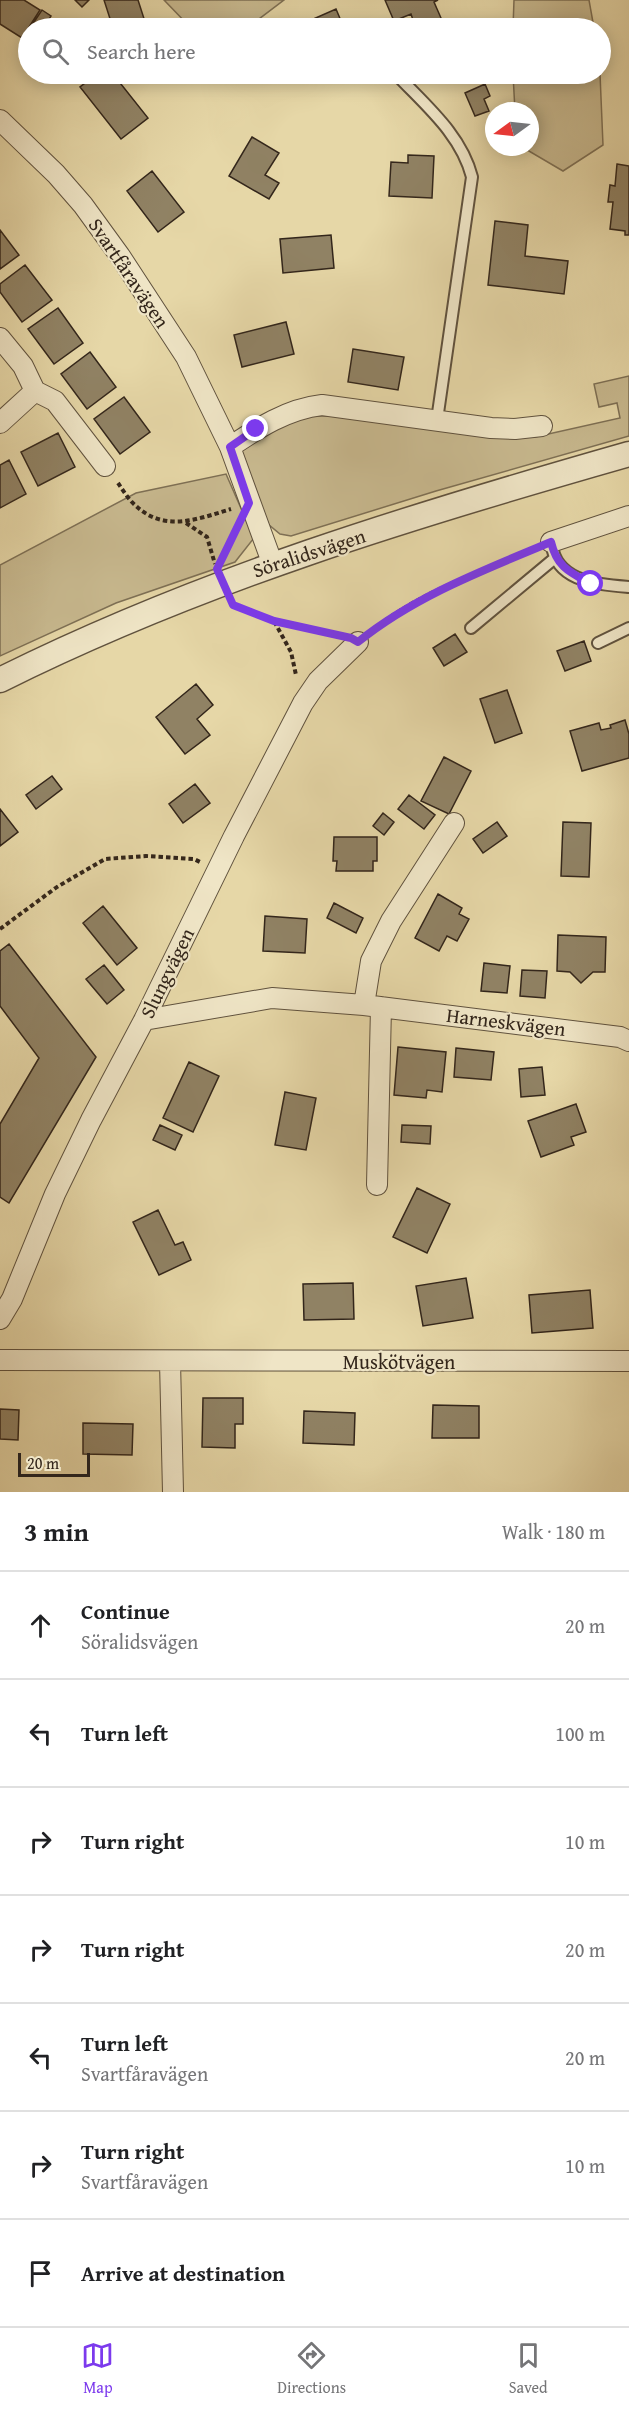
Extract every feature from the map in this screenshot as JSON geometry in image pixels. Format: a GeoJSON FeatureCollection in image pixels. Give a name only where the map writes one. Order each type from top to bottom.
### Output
{"type":"FeatureCollection","features":[{"type":"Feature","properties":{"kind":"street","name":"Svartfåravägen"},"geometry":{"type":"LineString","coordinates":[[0,120],[83,205],[120,256],[186,357],[230,447],[273,565]]}},
{"type":"Feature","properties":{"kind":"street"},"geometry":{"type":"LineString","coordinates":[[0,338],[23,366],[35,391],[54,401],[105,466]]}},
{"type":"Feature","properties":{"kind":"street"},"geometry":{"type":"LineString","coordinates":[[0,423],[35,391]]}},
{"type":"Feature","properties":{"kind":"street"},"geometry":{"type":"LineString","coordinates":[[230,447],[256,429],[308,406],[321,405],[491,428],[542,426]]}},
{"type":"Feature","properties":{"kind":"street","name":"Söralidsvägen"},"geometry":{"type":"LineString","coordinates":[[0,680],[74,643],[224,582],[509,488],[629,454]]}},
{"type":"Feature","properties":{"kind":"street"},"geometry":{"type":"LineString","coordinates":[[553,550],[629,516]]}},
{"type":"Feature","properties":{"kind":"street","name":"Slungvägen"},"geometry":{"type":"LineString","coordinates":[[0,1319],[30,1259],[55,1194],[91,1120],[144,1020],[217,870],[303,703],[318,681],[358,642]]}},
{"type":"Feature","properties":{"kind":"street"},"geometry":{"type":"LineString","coordinates":[[377,1185],[371,961],[391,921],[454,823]]}},
{"type":"Feature","properties":{"kind":"street","name":"Harneskvägen"},"geometry":{"type":"LineString","coordinates":[[144,1020],[272,998],[373,1006],[537,1025],[620,1037],[629,1041]]}},
{"type":"Feature","properties":{"kind":"street","name":"Muskötvägen"},"geometry":{"type":"LineString","coordinates":[[0,1360],[629,1361]]}},
{"type":"Feature","properties":{"kind":"street"},"geometry":{"type":"LineString","coordinates":[[170,1361],[173,1492]]}},
{"type":"Feature","properties":{"kind":"lane"},"geometry":{"type":"LineString","coordinates":[[405,84],[460,144],[472,177],[437,420]]}},
{"type":"Feature","properties":{"kind":"lane"},"geometry":{"type":"LineString","coordinates":[[471,628],[553,550],[573,574],[591,584],[629,587]]}},
{"type":"Feature","properties":{"kind":"lane"},"geometry":{"type":"LineString","coordinates":[[598,643],[629,628]]}},
{"type":"Feature","properties":{"kind":"path"},"geometry":{"type":"LineString","coordinates":[[105,466],[135,506],[159,520],[186,523],[249,503]]}},
{"type":"Feature","properties":{"kind":"path"},"geometry":{"type":"LineString","coordinates":[[186,523],[207,537],[217,569],[249,503]]}},
{"type":"Feature","properties":{"kind":"path"},"geometry":{"type":"LineString","coordinates":[[224,582],[233,605],[274,621],[351,638],[358,642],[380,624],[441,589],[553,550]]}},
{"type":"Feature","properties":{"kind":"path"},"geometry":{"type":"LineString","coordinates":[[274,621],[291,652],[299,696],[303,703]]}},
{"type":"Feature","properties":{"kind":"path"},"geometry":{"type":"LineString","coordinates":[[0,929],[57,887],[105,859],[146,856],[194,859],[217,870]]}},
{"type":"Feature","properties":{"kind":"shaded area"},"geometry":{"type":"Polygon","coordinates":[[[164,0],[284,0],[260,18],[181,18],[164,0]]]}},
{"type":"Feature","properties":{"kind":"shaded area"},"geometry":{"type":"Polygon","coordinates":[[[514,0],[589,0],[592,18],[513,18],[514,0]]]}},
{"type":"Feature","properties":{"kind":"shaded area"},"geometry":{"type":"Polygon","coordinates":[[[514,84],[600,84],[603,145],[563,171],[537,156],[539,102],[515,102],[514,84]]]}},
{"type":"Feature","properties":{"kind":"shaded area"},"geometry":{"type":"Polygon","coordinates":[[[629,376],[629,436],[436,491],[291,536],[280,534],[268,524],[241,449],[281,425],[304,416],[351,416],[485,436],[535,437],[620,418],[617,403],[599,407],[594,384],[629,376]]]}},
{"type":"Feature","properties":{"kind":"shaded area"},"geometry":{"type":"Polygon","coordinates":[[[226,474],[254,538],[235,562],[116,603],[0,656],[0,565],[136,493],[226,474]]]}},
{"type":"Feature","properties":{"kind":"building"},"geometry":{"type":"Polygon","coordinates":[[[0,0],[24,0],[40,10],[35,18],[18,18],[18,35],[0,24],[0,0]]]}},
{"type":"Feature","properties":{"kind":"building"},"geometry":{"type":"Polygon","coordinates":[[[75,0],[89,0],[82,7],[75,0]]]}},
{"type":"Feature","properties":{"kind":"building"},"geometry":{"type":"Polygon","coordinates":[[[104,0],[138,0],[144,18],[110,18],[104,0]]]}},
{"type":"Feature","properties":{"kind":"building"},"geometry":{"type":"Polygon","coordinates":[[[385,0],[438,0],[434,2],[441,18],[412,18],[411,14],[401,18],[393,18],[385,0]]]}},
{"type":"Feature","properties":{"kind":"building"},"geometry":{"type":"Polygon","coordinates":[[[336,9],[340,18],[316,18],[336,9]]]}},
{"type":"Feature","properties":{"kind":"building"},"geometry":{"type":"Polygon","coordinates":[[[42,10],[51,16],[50,18],[37,18],[42,10]]]}},
{"type":"Feature","properties":{"kind":"building"},"geometry":{"type":"Polygon","coordinates":[[[84,84],[121,84],[148,118],[121,139],[80,87],[84,84]]]}},
{"type":"Feature","properties":{"kind":"building"},"geometry":{"type":"Polygon","coordinates":[[[485,84],[490,96],[484,99],[485,112],[475,116],[465,93],[485,84]]]}},
{"type":"Feature","properties":{"kind":"building"},"geometry":{"type":"Polygon","coordinates":[[[252,137],[279,153],[265,175],[279,183],[269,199],[229,176],[252,137]]]}},
{"type":"Feature","properties":{"kind":"building"},"geometry":{"type":"Polygon","coordinates":[[[408,155],[434,156],[432,198],[389,196],[391,162],[408,163],[408,155]]]}},
{"type":"Feature","properties":{"kind":"building"},"geometry":{"type":"Polygon","coordinates":[[[617,164],[629,166],[629,235],[625,235],[625,231],[610,229],[613,202],[608,202],[610,185],[615,186],[617,164]]]}},
{"type":"Feature","properties":{"kind":"building"},"geometry":{"type":"Polygon","coordinates":[[[152,171],[184,212],[158,232],[127,191],[152,171]]]}},
{"type":"Feature","properties":{"kind":"building"},"geometry":{"type":"Polygon","coordinates":[[[495,221],[528,225],[525,256],[568,261],[564,294],[488,285],[495,221]]]}},
{"type":"Feature","properties":{"kind":"building"},"geometry":{"type":"Polygon","coordinates":[[[0,230],[19,255],[0,269],[0,230]]]}},
{"type":"Feature","properties":{"kind":"building"},"geometry":{"type":"Polygon","coordinates":[[[331,235],[334,268],[283,273],[280,239],[331,235]]]}},
{"type":"Feature","properties":{"kind":"building"},"geometry":{"type":"Polygon","coordinates":[[[25,265],[52,300],[22,322],[0,292],[0,284],[25,265]]]}},
{"type":"Feature","properties":{"kind":"building"},"geometry":{"type":"Polygon","coordinates":[[[58,308],[83,343],[54,364],[28,329],[58,308]]]}},
{"type":"Feature","properties":{"kind":"building"},"geometry":{"type":"Polygon","coordinates":[[[286,322],[294,354],[242,367],[234,335],[286,322]]]}},
{"type":"Feature","properties":{"kind":"building"},"geometry":{"type":"Polygon","coordinates":[[[353,349],[404,357],[398,390],[348,382],[353,349]]]}},
{"type":"Feature","properties":{"kind":"building"},"geometry":{"type":"Polygon","coordinates":[[[90,352],[116,387],[87,409],[61,374],[90,352]]]}},
{"type":"Feature","properties":{"kind":"building"},"geometry":{"type":"Polygon","coordinates":[[[124,397],[150,432],[120,454],[94,419],[124,397]]]}},
{"type":"Feature","properties":{"kind":"building"},"geometry":{"type":"Polygon","coordinates":[[[58,433],[75,467],[38,486],[21,452],[58,433]]]}},
{"type":"Feature","properties":{"kind":"building"},"geometry":{"type":"Polygon","coordinates":[[[9,460],[26,494],[0,508],[0,465],[9,460]]]}},
{"type":"Feature","properties":{"kind":"building"},"geometry":{"type":"Polygon","coordinates":[[[455,634],[467,652],[444,666],[433,648],[455,634]]]}},
{"type":"Feature","properties":{"kind":"building"},"geometry":{"type":"Polygon","coordinates":[[[584,641],[591,661],[565,671],[557,651],[584,641]]]}},
{"type":"Feature","properties":{"kind":"building"},"geometry":{"type":"Polygon","coordinates":[[[196,684],[213,705],[197,719],[210,735],[185,754],[156,717],[196,684]]]}},
{"type":"Feature","properties":{"kind":"building"},"geometry":{"type":"Polygon","coordinates":[[[507,690],[522,733],[495,743],[480,699],[507,690]]]}},
{"type":"Feature","properties":{"kind":"building"},"geometry":{"type":"Polygon","coordinates":[[[625,720],[629,734],[629,758],[582,771],[570,731],[599,723],[601,730],[611,728],[610,725],[625,720]]]}},
{"type":"Feature","properties":{"kind":"building"},"geometry":{"type":"Polygon","coordinates":[[[444,757],[471,771],[449,814],[421,801],[444,757]]]}},
{"type":"Feature","properties":{"kind":"building"},"geometry":{"type":"Polygon","coordinates":[[[52,776],[62,789],[36,809],[26,795],[52,776]]]}},
{"type":"Feature","properties":{"kind":"building"},"geometry":{"type":"Polygon","coordinates":[[[195,784],[210,803],[183,823],[169,804],[195,784]]]}},
{"type":"Feature","properties":{"kind":"building"},"geometry":{"type":"Polygon","coordinates":[[[409,795],[435,815],[424,829],[398,809],[409,795]]]}},
{"type":"Feature","properties":{"kind":"building"},"geometry":{"type":"Polygon","coordinates":[[[0,809],[18,832],[0,846],[0,809]]]}},
{"type":"Feature","properties":{"kind":"building"},"geometry":{"type":"Polygon","coordinates":[[[383,813],[394,822],[384,835],[373,826],[383,813]]]}},
{"type":"Feature","properties":{"kind":"building"},"geometry":{"type":"Polygon","coordinates":[[[497,822],[507,836],[483,853],[473,839],[497,822]]]}},
{"type":"Feature","properties":{"kind":"building"},"geometry":{"type":"Polygon","coordinates":[[[563,822],[591,823],[589,877],[561,876],[563,822]]]}},
{"type":"Feature","properties":{"kind":"building"},"geometry":{"type":"Polygon","coordinates":[[[334,837],[377,837],[377,861],[373,861],[373,871],[336,871],[337,861],[333,861],[334,837]]]}},
{"type":"Feature","properties":{"kind":"building"},"geometry":{"type":"Polygon","coordinates":[[[438,894],[462,908],[459,914],[469,919],[457,941],[447,936],[439,951],[415,938],[438,894]]]}},
{"type":"Feature","properties":{"kind":"building"},"geometry":{"type":"Polygon","coordinates":[[[334,903],[363,918],[356,933],[327,918],[334,903]]]}},
{"type":"Feature","properties":{"kind":"building"},"geometry":{"type":"Polygon","coordinates":[[[103,906],[137,948],[117,965],[83,923],[103,906]]]}},
{"type":"Feature","properties":{"kind":"building"},"geometry":{"type":"Polygon","coordinates":[[[265,916],[307,919],[305,953],[263,951],[265,916]]]}},
{"type":"Feature","properties":{"kind":"building"},"geometry":{"type":"Polygon","coordinates":[[[558,935],[606,937],[605,972],[593,972],[581,983],[570,972],[557,971],[558,935]]]}},
{"type":"Feature","properties":{"kind":"building"},"geometry":{"type":"Polygon","coordinates":[[[9,944],[96,1057],[9,1203],[0,1197],[0,1124],[39,1058],[0,1006],[0,951],[9,944]]]}},
{"type":"Feature","properties":{"kind":"building"},"geometry":{"type":"Polygon","coordinates":[[[484,963],[510,966],[507,993],[481,991],[484,963]]]}},
{"type":"Feature","properties":{"kind":"building"},"geometry":{"type":"Polygon","coordinates":[[[104,965],[124,990],[107,1004],[86,979],[104,965]]]}},
{"type":"Feature","properties":{"kind":"building"},"geometry":{"type":"Polygon","coordinates":[[[522,970],[547,971],[545,998],[520,996],[522,970]]]}},
{"type":"Feature","properties":{"kind":"building"},"geometry":{"type":"Polygon","coordinates":[[[398,1047],[446,1052],[442,1092],[427,1090],[426,1098],[394,1095],[398,1047]]]}},
{"type":"Feature","properties":{"kind":"building"},"geometry":{"type":"Polygon","coordinates":[[[456,1048],[494,1052],[491,1080],[454,1077],[456,1048]]]}},
{"type":"Feature","properties":{"kind":"building"},"geometry":{"type":"Polygon","coordinates":[[[189,1062],[219,1076],[193,1132],[163,1118],[189,1062]]]}},
{"type":"Feature","properties":{"kind":"building"},"geometry":{"type":"Polygon","coordinates":[[[542,1067],[545,1095],[521,1097],[519,1069],[542,1067]]]}},
{"type":"Feature","properties":{"kind":"building"},"geometry":{"type":"Polygon","coordinates":[[[285,1092],[316,1098],[306,1150],[275,1145],[285,1092]]]}},
{"type":"Feature","properties":{"kind":"building"},"geometry":{"type":"Polygon","coordinates":[[[576,1104],[586,1132],[571,1137],[574,1145],[541,1157],[528,1121],[576,1104]]]}},
{"type":"Feature","properties":{"kind":"building"},"geometry":{"type":"Polygon","coordinates":[[[160,1125],[182,1135],[175,1150],[153,1140],[160,1125]]]}},
{"type":"Feature","properties":{"kind":"building"},"geometry":{"type":"Polygon","coordinates":[[[402,1125],[431,1126],[430,1144],[401,1142],[402,1125]]]}},
{"type":"Feature","properties":{"kind":"building"},"geometry":{"type":"Polygon","coordinates":[[[417,1188],[450,1204],[427,1253],[393,1237],[417,1188]]]}},
{"type":"Feature","properties":{"kind":"building"},"geometry":{"type":"Polygon","coordinates":[[[158,1210],[175,1245],[183,1242],[191,1260],[159,1275],[133,1222],[158,1210]]]}},
{"type":"Feature","properties":{"kind":"building"},"geometry":{"type":"Polygon","coordinates":[[[466,1278],[473,1318],[423,1326],[416,1286],[466,1278]]]}},
{"type":"Feature","properties":{"kind":"building"},"geometry":{"type":"Polygon","coordinates":[[[353,1283],[354,1319],[304,1320],[303,1284],[353,1283]]]}},
{"type":"Feature","properties":{"kind":"building"},"geometry":{"type":"Polygon","coordinates":[[[590,1290],[593,1328],[532,1333],[529,1295],[590,1290]]]}},
{"type":"Feature","properties":{"kind":"building"},"geometry":{"type":"Polygon","coordinates":[[[203,1398],[243,1398],[243,1424],[235,1424],[235,1448],[202,1447],[203,1398]]]}},
{"type":"Feature","properties":{"kind":"building"},"geometry":{"type":"Polygon","coordinates":[[[433,1405],[479,1406],[479,1438],[432,1438],[433,1405]]]}},
{"type":"Feature","properties":{"kind":"building"},"geometry":{"type":"Polygon","coordinates":[[[0,1409],[19,1410],[18,1440],[0,1439],[0,1409]]]}},
{"type":"Feature","properties":{"kind":"building"},"geometry":{"type":"Polygon","coordinates":[[[304,1411],[355,1413],[354,1445],[303,1443],[304,1411]]]}},
{"type":"Feature","properties":{"kind":"building"},"geometry":{"type":"Polygon","coordinates":[[[83,1423],[133,1424],[132,1455],[83,1454],[83,1423]]]}},
{"type":"Feature","properties":{"kind":"route"},"geometry":{"type":"LineString","coordinates":[[256,429],[230,447],[249,503],[217,569],[233,605],[274,621],[351,638],[358,642],[380,624],[441,589],[551,542],[559,564],[591,584]]}}]}
